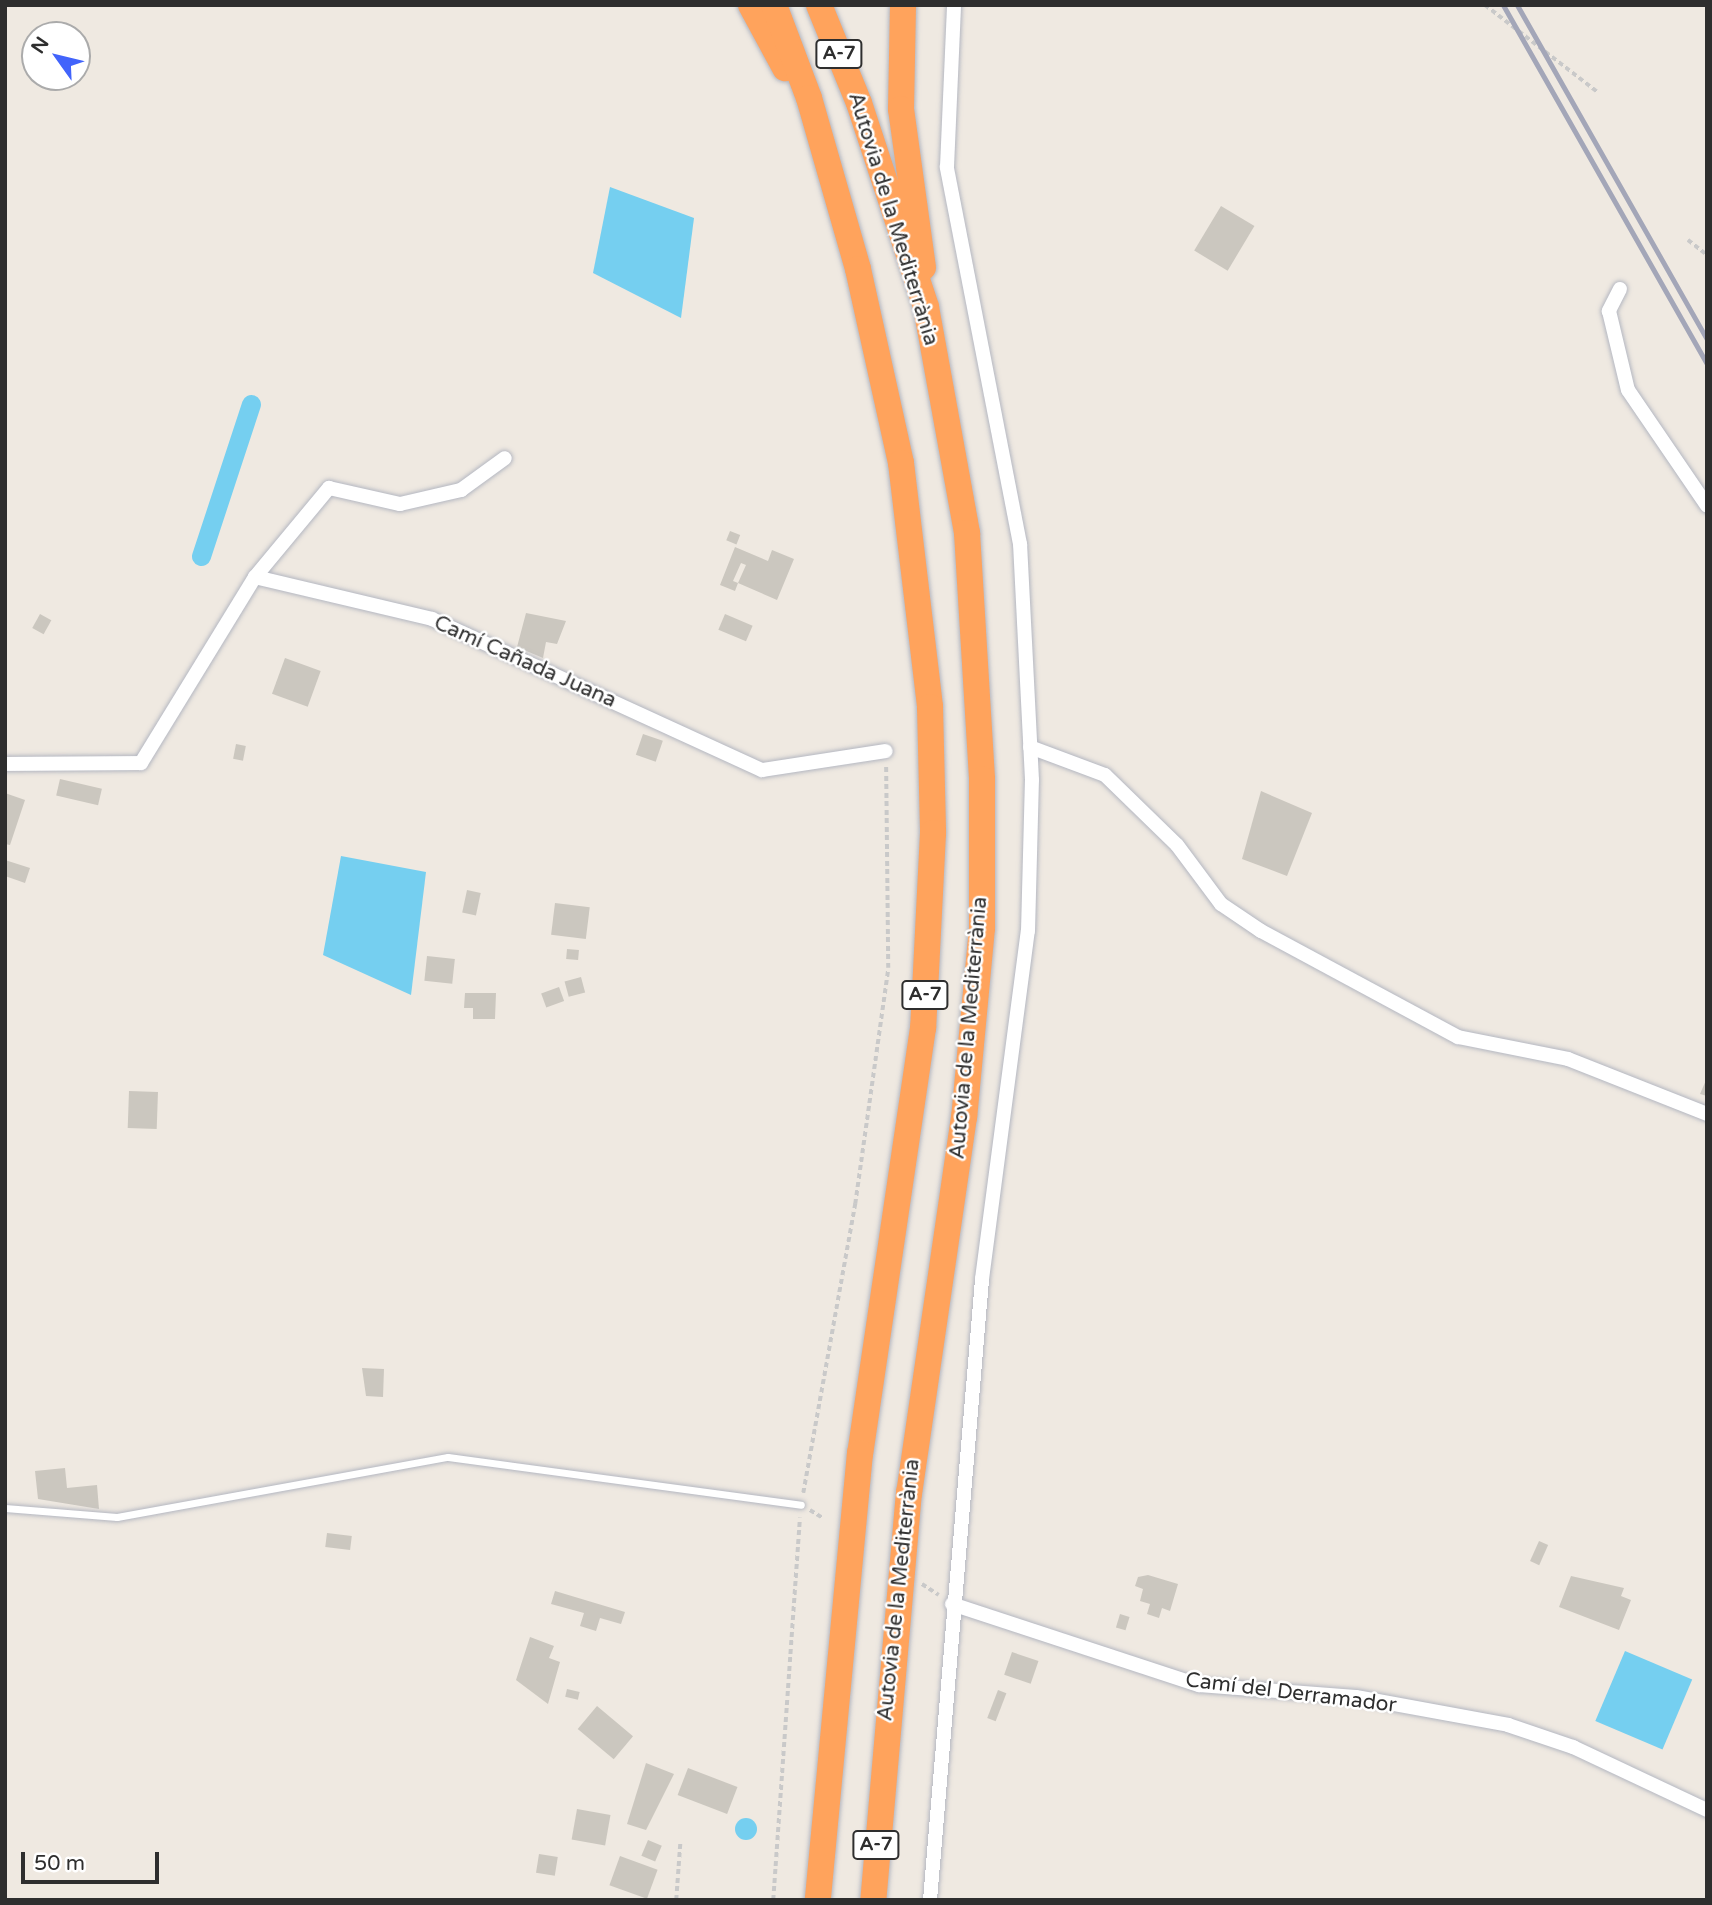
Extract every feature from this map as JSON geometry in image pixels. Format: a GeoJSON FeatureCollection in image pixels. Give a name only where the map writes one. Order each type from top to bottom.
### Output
{"type":"FeatureCollection","features":[{"type":"Feature","properties":{"kind":"highway"},"geometry":{"type":"LineString","coordinates":[[751,5],[778,59],[809,98]]}},
{"type":"Feature","properties":{"kind":"highway","name":"A-7"},"geometry":{"type":"LineString","coordinates":[[774,5],[809,98],[858,268],[901,463],[930,707],[933,833],[923,1028],[860,1453],[818,1900]]}},
{"type":"Feature","properties":{"kind":"highway","name":"Autovia de la Mediterrània"},"geometry":{"type":"LineString","coordinates":[[819,5],[859,103],[926,307],[967,533],[982,779],[982,928],[964,1117],[908,1506],[873,1900]]}},
{"type":"Feature","properties":{"kind":"highway"},"geometry":{"type":"LineString","coordinates":[[903,5],[901,109],[926,307]]}},
{"type":"Feature","properties":{"kind":"street"},"geometry":{"type":"LineString","coordinates":[[930,1900],[952,1604],[982,1279],[1028,931],[1030,747],[1020,544],[947,167],[954,5]]}},
{"type":"Feature","properties":{"kind":"street"},"geometry":{"type":"LineString","coordinates":[[1620,289],[1609,311],[1628,390],[1707,506]]}},
{"type":"Feature","properties":{"kind":"street"},"geometry":{"type":"LineString","coordinates":[[5,764],[141,763],[256,578],[329,488],[400,504],[461,491],[505,458]]}},
{"type":"Feature","properties":{"kind":"street","name":"Camí Cañada Juana"},"geometry":{"type":"LineString","coordinates":[[256,578],[432,619],[762,769],[886,751]]}},
{"type":"Feature","properties":{"kind":"street"},"geometry":{"type":"LineString","coordinates":[[1030,747],[1105,775],[1177,845],[1221,904],[1261,931],[1458,1037],[1567,1059],[1707,1114]]}},
{"type":"Feature","properties":{"kind":"street","name":"Camí del Derramador"},"geometry":{"type":"LineString","coordinates":[[952,1604],[1199,1685],[1356,1697],[1508,1725],[1573,1746],[1707,1810]]}},
{"type":"Feature","properties":{"kind":"lane"},"geometry":{"type":"LineString","coordinates":[[5,1508],[117,1517],[448,1458],[801,1505]]}},
{"type":"Feature","properties":{"kind":"path"},"geometry":{"type":"LineString","coordinates":[[1485,5],[1599,93]]}},
{"type":"Feature","properties":{"kind":"path"},"geometry":{"type":"LineString","coordinates":[[1688,240],[1707,255]]}},
{"type":"Feature","properties":{"kind":"path"},"geometry":{"type":"LineString","coordinates":[[773,1900],[801,1505],[855,1204],[888,968],[886,751]]}},
{"type":"Feature","properties":{"kind":"path"},"geometry":{"type":"LineString","coordinates":[[917,1581],[952,1604]]}},
{"type":"Feature","properties":{"kind":"path"},"geometry":{"type":"LineString","coordinates":[[676,1900],[680,1844]]}},
{"type":"Feature","properties":{"kind":"water"},"geometry":{"type":"Polygon","coordinates":[[[610,187],[694,218],[681,318],[593,273],[610,187]]]}},
{"type":"Feature","properties":{"kind":"water"},"geometry":{"type":"Polygon","coordinates":[[[341,856],[426,872],[411,995],[323,955],[341,856]]]}},
{"type":"Feature","properties":{"kind":"water"},"geometry":{"type":"Polygon","coordinates":[[[1625,1651],[1692,1680],[1663,1749],[1595,1721],[1625,1651]]]}},
{"type":"Feature","properties":{"kind":"water"},"geometry":{"type":"Polygon","coordinates":[[[746,1818],[754,1821],[757,1829],[754,1837],[746,1840],[738,1837],[735,1829],[738,1821],[746,1818]]]}},
{"type":"Feature","properties":{"kind":"building"},"geometry":{"type":"Polygon","coordinates":[[[1221,206],[1254,226],[1228,271],[1194,251],[1221,206]]]}},
{"type":"Feature","properties":{"kind":"building"},"geometry":{"type":"Polygon","coordinates":[[[730,531],[740,535],[736,544],[726,540],[730,531]]]}},
{"type":"Feature","properties":{"kind":"building"},"geometry":{"type":"Polygon","coordinates":[[[735,547],[768,561],[772,550],[794,559],[777,600],[738,583],[735,591],[720,585],[735,547]],[[741,563],[733,581],[738,583],[746,565],[741,563]]]}},
{"type":"Feature","properties":{"kind":"building"},"geometry":{"type":"Polygon","coordinates":[[[526,613],[566,621],[557,644],[546,642],[543,658],[517,647],[526,613]]]}},
{"type":"Feature","properties":{"kind":"building"},"geometry":{"type":"Polygon","coordinates":[[[40,614],[51,620],[44,634],[32,628],[40,614]]]}},
{"type":"Feature","properties":{"kind":"building"},"geometry":{"type":"Polygon","coordinates":[[[725,614],[753,626],[746,641],[718,630],[725,614]]]}},
{"type":"Feature","properties":{"kind":"building"},"geometry":{"type":"Polygon","coordinates":[[[285,658],[321,671],[308,707],[272,694],[285,658]]]}},
{"type":"Feature","properties":{"kind":"building"},"geometry":{"type":"Polygon","coordinates":[[[643,734],[663,741],[656,762],[636,755],[643,734]]]}},
{"type":"Feature","properties":{"kind":"building"},"geometry":{"type":"Polygon","coordinates":[[[236,744],[246,746],[243,761],[233,759],[236,744]]]}},
{"type":"Feature","properties":{"kind":"building"},"geometry":{"type":"Polygon","coordinates":[[[60,779],[102,789],[98,805],[56,796],[60,779]]]}},
{"type":"Feature","properties":{"kind":"building"},"geometry":{"type":"Polygon","coordinates":[[[1261,791],[1312,813],[1287,876],[1242,859],[1261,791]]]}},
{"type":"Feature","properties":{"kind":"building"},"geometry":{"type":"Polygon","coordinates":[[[5,793],[25,800],[10,845],[5,844],[5,793]]]}},
{"type":"Feature","properties":{"kind":"building"},"geometry":{"type":"Polygon","coordinates":[[[5,860],[30,868],[25,883],[5,876],[5,860]]]}},
{"type":"Feature","properties":{"kind":"building"},"geometry":{"type":"Polygon","coordinates":[[[467,890],[481,893],[476,915],[462,912],[467,890]]]}},
{"type":"Feature","properties":{"kind":"building"},"geometry":{"type":"Polygon","coordinates":[[[555,903],[590,907],[586,939],[551,935],[555,903]]]}},
{"type":"Feature","properties":{"kind":"building"},"geometry":{"type":"Polygon","coordinates":[[[567,949],[579,950],[578,960],[566,959],[567,949]]]}},
{"type":"Feature","properties":{"kind":"building"},"geometry":{"type":"Polygon","coordinates":[[[427,956],[455,959],[452,984],[424,981],[427,956]]]}},
{"type":"Feature","properties":{"kind":"building"},"geometry":{"type":"Polygon","coordinates":[[[581,977],[585,992],[569,997],[565,981],[581,977]]]}},
{"type":"Feature","properties":{"kind":"building"},"geometry":{"type":"Polygon","coordinates":[[[559,987],[564,1001],[546,1008],[541,993],[559,987]]]}},
{"type":"Feature","properties":{"kind":"building"},"geometry":{"type":"Polygon","coordinates":[[[465,993],[496,993],[495,1019],[473,1019],[473,1008],[464,1008],[465,993]]]}},
{"type":"Feature","properties":{"kind":"building"},"geometry":{"type":"Polygon","coordinates":[[[1707,1078],[1707,1096],[1700,1094],[1707,1078]]]}},
{"type":"Feature","properties":{"kind":"building"},"geometry":{"type":"Polygon","coordinates":[[[129,1091],[158,1092],[157,1129],[128,1128],[129,1091]]]}},
{"type":"Feature","properties":{"kind":"building"},"geometry":{"type":"Polygon","coordinates":[[[362,1368],[384,1369],[383,1397],[366,1396],[362,1368]]]}},
{"type":"Feature","properties":{"kind":"building"},"geometry":{"type":"Polygon","coordinates":[[[65,1468],[67,1488],[97,1485],[99,1509],[38,1499],[35,1471],[65,1468]]]}},
{"type":"Feature","properties":{"kind":"building"},"geometry":{"type":"Polygon","coordinates":[[[327,1533],[352,1536],[350,1550],[325,1547],[327,1533]]]}},
{"type":"Feature","properties":{"kind":"building"},"geometry":{"type":"Polygon","coordinates":[[[1539,1541],[1548,1545],[1539,1565],[1530,1561],[1539,1541]]]}},
{"type":"Feature","properties":{"kind":"building"},"geometry":{"type":"Polygon","coordinates":[[[1148,1575],[1178,1584],[1170,1611],[1162,1608],[1159,1618],[1147,1614],[1150,1604],[1140,1601],[1143,1589],[1135,1586],[1138,1577],[1148,1575]]]}},
{"type":"Feature","properties":{"kind":"building"},"geometry":{"type":"Polygon","coordinates":[[[1571,1576],[1624,1588],[1621,1596],[1631,1600],[1619,1630],[1559,1607],[1571,1576]]]}},
{"type":"Feature","properties":{"kind":"building"},"geometry":{"type":"Polygon","coordinates":[[[555,1591],[625,1612],[621,1624],[600,1618],[596,1631],[580,1626],[584,1613],[551,1604],[555,1591]]]}},
{"type":"Feature","properties":{"kind":"building"},"geometry":{"type":"Polygon","coordinates":[[[1120,1614],[1130,1617],[1125,1630],[1116,1627],[1120,1614]]]}},
{"type":"Feature","properties":{"kind":"building"},"geometry":{"type":"Polygon","coordinates":[[[530,1637],[554,1646],[549,1658],[560,1662],[548,1704],[516,1680],[530,1637]]]}},
{"type":"Feature","properties":{"kind":"building"},"geometry":{"type":"Polygon","coordinates":[[[1012,1652],[1038,1661],[1031,1684],[1004,1675],[1012,1652]]]}},
{"type":"Feature","properties":{"kind":"building"},"geometry":{"type":"Polygon","coordinates":[[[567,1689],[580,1692],[578,1700],[565,1697],[567,1689]]]}},
{"type":"Feature","properties":{"kind":"building"},"geometry":{"type":"Polygon","coordinates":[[[998,1690],[1006,1693],[996,1721],[987,1718],[998,1690]]]}},
{"type":"Feature","properties":{"kind":"building"},"geometry":{"type":"Polygon","coordinates":[[[597,1706],[633,1736],[614,1759],[578,1729],[597,1706]]]}},
{"type":"Feature","properties":{"kind":"building"},"geometry":{"type":"Polygon","coordinates":[[[646,1763],[674,1774],[646,1830],[627,1824],[646,1763]]]}},
{"type":"Feature","properties":{"kind":"building"},"geometry":{"type":"Polygon","coordinates":[[[688,1768],[737,1787],[727,1814],[678,1795],[688,1768]]]}},
{"type":"Feature","properties":{"kind":"building"},"geometry":{"type":"Polygon","coordinates":[[[577,1809],[610,1815],[605,1845],[572,1840],[577,1809]]]}},
{"type":"Feature","properties":{"kind":"building"},"geometry":{"type":"Polygon","coordinates":[[[648,1840],[662,1846],[655,1862],[641,1856],[648,1840]]]}},
{"type":"Feature","properties":{"kind":"building"},"geometry":{"type":"Polygon","coordinates":[[[539,1854],[558,1857],[555,1876],[536,1873],[539,1854]]]}},
{"type":"Feature","properties":{"kind":"building"},"geometry":{"type":"Polygon","coordinates":[[[620,1856],[658,1870],[647,1899],[609,1885],[620,1856]]]}},
{"type":"Feature","properties":{"kind":"waterway"},"geometry":{"type":"LineString","coordinates":[[201,556],[251,404]]}},
{"type":"Feature","properties":{"kind":"railway"},"geometry":{"type":"LineString","coordinates":[[1503,5],[1707,364]]}},
{"type":"Feature","properties":{"kind":"railway"},"geometry":{"type":"LineString","coordinates":[[1517,5],[1707,339]]}}]}
